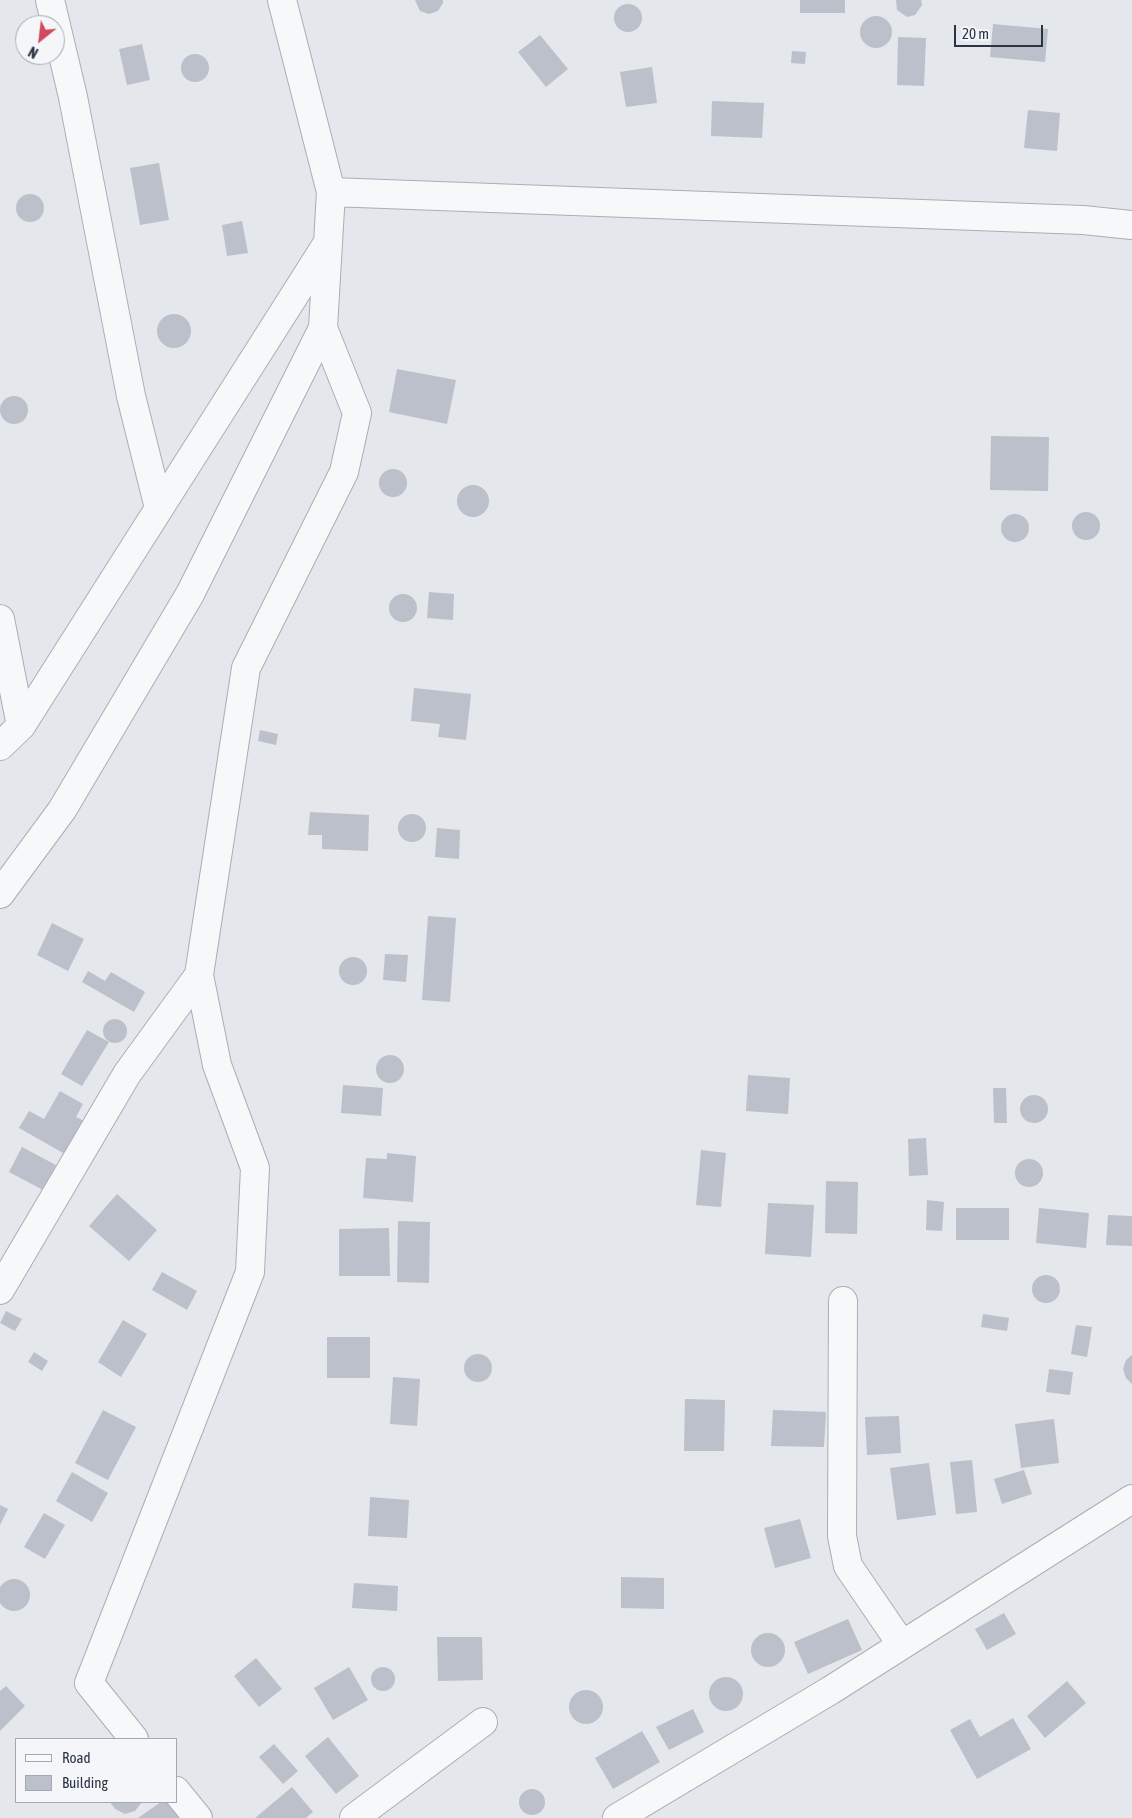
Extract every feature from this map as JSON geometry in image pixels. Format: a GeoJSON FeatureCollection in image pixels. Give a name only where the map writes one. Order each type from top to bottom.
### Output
{"type":"FeatureCollection","features":[{"type":"Feature","properties":{"kind":"street"},"geometry":{"type":"LineString","coordinates":[[50,0],[73,97],[131,396],[159,508]]}},
{"type":"Feature","properties":{"kind":"street"},"geometry":{"type":"LineString","coordinates":[[0,894],[62,810],[190,594],[323,328],[330,192],[282,0]]}},
{"type":"Feature","properties":{"kind":"street"},"geometry":{"type":"LineString","coordinates":[[330,192],[1082,220],[1132,225]]}},
{"type":"Feature","properties":{"kind":"street"},"geometry":{"type":"LineString","coordinates":[[0,746],[21,726],[328,243]]}},
{"type":"Feature","properties":{"kind":"street"},"geometry":{"type":"LineString","coordinates":[[133,1738],[90,1684],[250,1272],[255,1168],[217,1065],[199,975],[246,668],[344,472],[356,413],[323,328]]}},
{"type":"Feature","properties":{"kind":"street"},"geometry":{"type":"LineString","coordinates":[[0,619],[21,726]]}},
{"type":"Feature","properties":{"kind":"street"},"geometry":{"type":"LineString","coordinates":[[0,1290],[127,1074],[199,975]]}},
{"type":"Feature","properties":{"kind":"street"},"geometry":{"type":"LineString","coordinates":[[843,1301],[842,1536],[848,1566],[902,1645]]}},
{"type":"Feature","properties":{"kind":"street"},"geometry":{"type":"LineString","coordinates":[[617,1818],[902,1645],[1132,1500]]}},
{"type":"Feature","properties":{"kind":"street"},"geometry":{"type":"LineString","coordinates":[[354,1818],[483,1722]]}},
{"type":"Feature","properties":{"kind":"street"},"geometry":{"type":"LineString","coordinates":[[178,1794],[198,1818]]}},
{"type":"Feature","properties":{"kind":"building"},"geometry":{"type":"Polygon","coordinates":[[[415,0],[443,0],[443,3],[438,11],[429,14],[420,11],[415,0]]]}},
{"type":"Feature","properties":{"kind":"building"},"geometry":{"type":"Polygon","coordinates":[[[800,0],[845,0],[845,13],[800,13],[800,0]]]}},
{"type":"Feature","properties":{"kind":"building"},"geometry":{"type":"Polygon","coordinates":[[[896,0],[921,0],[922,5],[915,15],[907,17],[897,10],[896,0]]]}},
{"type":"Feature","properties":{"kind":"building"},"geometry":{"type":"Polygon","coordinates":[[[628,4],[638,8],[642,18],[638,28],[628,32],[618,28],[614,18],[618,8],[628,4]]]}},
{"type":"Feature","properties":{"kind":"building"},"geometry":{"type":"Polygon","coordinates":[[[876,16],[882,17],[887,21],[891,26],[891,38],[887,43],[882,47],[876,48],[870,47],[865,43],[861,38],[860,32],[861,26],[865,21],[870,17],[876,16]]]}},
{"type":"Feature","properties":{"kind":"building"},"geometry":{"type":"Polygon","coordinates":[[[993,24],[1048,29],[1045,62],[990,57],[993,24]]]}},
{"type":"Feature","properties":{"kind":"building"},"geometry":{"type":"Polygon","coordinates":[[[540,35],[568,69],[546,87],[518,52],[540,35]]]}},
{"type":"Feature","properties":{"kind":"building"},"geometry":{"type":"Polygon","coordinates":[[[898,37],[926,38],[924,86],[897,85],[898,37]]]}},
{"type":"Feature","properties":{"kind":"building"},"geometry":{"type":"Polygon","coordinates":[[[142,44],[150,80],[127,85],[119,49],[142,44]]]}},
{"type":"Feature","properties":{"kind":"building"},"geometry":{"type":"Polygon","coordinates":[[[792,51],[806,52],[805,64],[791,63],[792,51]]]}},
{"type":"Feature","properties":{"kind":"building"},"geometry":{"type":"Polygon","coordinates":[[[195,54],[205,58],[209,68],[205,78],[195,82],[185,78],[181,68],[185,58],[195,54]]]}},
{"type":"Feature","properties":{"kind":"building"},"geometry":{"type":"Polygon","coordinates":[[[652,67],[657,103],[626,107],[620,72],[652,67]]]}},
{"type":"Feature","properties":{"kind":"building"},"geometry":{"type":"Polygon","coordinates":[[[712,101],[764,103],[762,138],[711,136],[712,101]]]}},
{"type":"Feature","properties":{"kind":"building"},"geometry":{"type":"Polygon","coordinates":[[[1028,110],[1060,113],[1057,151],[1024,148],[1028,110]]]}},
{"type":"Feature","properties":{"kind":"building"},"geometry":{"type":"Polygon","coordinates":[[[159,163],[169,220],[140,225],[130,168],[159,163]]]}},
{"type":"Feature","properties":{"kind":"building"},"geometry":{"type":"Polygon","coordinates":[[[30,194],[40,198],[44,208],[40,218],[30,222],[20,218],[16,208],[20,198],[30,194]]]}},
{"type":"Feature","properties":{"kind":"building"},"geometry":{"type":"Polygon","coordinates":[[[242,221],[248,253],[227,256],[222,225],[242,221]]]}},
{"type":"Feature","properties":{"kind":"building"},"geometry":{"type":"Polygon","coordinates":[[[174,314],[181,315],[186,319],[190,324],[190,338],[186,343],[181,347],[174,348],[167,347],[162,343],[158,338],[157,331],[158,324],[162,319],[167,315],[174,314]]]}},
{"type":"Feature","properties":{"kind":"building"},"geometry":{"type":"Polygon","coordinates":[[[397,369],[456,380],[447,424],[389,412],[397,369]]]}},
{"type":"Feature","properties":{"kind":"building"},"geometry":{"type":"Polygon","coordinates":[[[14,396],[24,400],[28,410],[24,420],[14,424],[4,420],[0,410],[4,400],[14,396]]]}},
{"type":"Feature","properties":{"kind":"building"},"geometry":{"type":"Polygon","coordinates":[[[991,436],[1049,437],[1048,491],[990,490],[991,436]]]}},
{"type":"Feature","properties":{"kind":"building"},"geometry":{"type":"Polygon","coordinates":[[[393,469],[403,473],[407,483],[403,493],[393,497],[383,493],[379,483],[383,473],[393,469]]]}},
{"type":"Feature","properties":{"kind":"building"},"geometry":{"type":"Polygon","coordinates":[[[473,485],[485,489],[489,501],[485,513],[473,517],[461,513],[457,501],[461,489],[473,485]]]}},
{"type":"Feature","properties":{"kind":"building"},"geometry":{"type":"Polygon","coordinates":[[[1086,512],[1096,516],[1100,526],[1096,536],[1086,540],[1076,536],[1072,526],[1076,516],[1086,512]]]}},
{"type":"Feature","properties":{"kind":"building"},"geometry":{"type":"Polygon","coordinates":[[[1015,514],[1025,518],[1029,528],[1025,538],[1015,542],[1005,538],[1001,528],[1005,518],[1015,514]]]}},
{"type":"Feature","properties":{"kind":"building"},"geometry":{"type":"Polygon","coordinates":[[[429,592],[454,594],[453,620],[427,618],[429,592]]]}},
{"type":"Feature","properties":{"kind":"building"},"geometry":{"type":"Polygon","coordinates":[[[403,594],[413,598],[417,608],[413,618],[403,622],[393,618],[389,608],[393,598],[403,594]]]}},
{"type":"Feature","properties":{"kind":"building"},"geometry":{"type":"Polygon","coordinates":[[[414,688],[471,694],[466,740],[438,737],[440,724],[411,721],[414,688]]]}},
{"type":"Feature","properties":{"kind":"building"},"geometry":{"type":"Polygon","coordinates":[[[260,730],[278,734],[276,745],[258,741],[260,730]]]}},
{"type":"Feature","properties":{"kind":"building"},"geometry":{"type":"Polygon","coordinates":[[[310,812],[369,815],[368,851],[322,849],[322,835],[308,835],[310,812]]]}},
{"type":"Feature","properties":{"kind":"building"},"geometry":{"type":"Polygon","coordinates":[[[412,814],[422,818],[426,828],[422,838],[412,842],[402,838],[398,828],[402,818],[412,814]]]}},
{"type":"Feature","properties":{"kind":"building"},"geometry":{"type":"Polygon","coordinates":[[[437,828],[460,830],[459,859],[435,857],[437,828]]]}},
{"type":"Feature","properties":{"kind":"building"},"geometry":{"type":"Polygon","coordinates":[[[428,916],[456,918],[450,1002],[422,1000],[428,916]]]}},
{"type":"Feature","properties":{"kind":"building"},"geometry":{"type":"Polygon","coordinates":[[[52,923],[84,939],[68,971],[37,955],[52,923]]]}},
{"type":"Feature","properties":{"kind":"building"},"geometry":{"type":"Polygon","coordinates":[[[385,954],[408,955],[406,982],[383,980],[385,954]]]}},
{"type":"Feature","properties":{"kind":"building"},"geometry":{"type":"Polygon","coordinates":[[[353,957],[363,961],[367,971],[363,981],[353,985],[343,981],[339,971],[343,961],[353,957]]]}},
{"type":"Feature","properties":{"kind":"building"},"geometry":{"type":"Polygon","coordinates":[[[88,971],[105,981],[111,972],[145,992],[134,1012],[82,982],[88,971]]]}},
{"type":"Feature","properties":{"kind":"building"},"geometry":{"type":"Polygon","coordinates":[[[115,1019],[124,1022],[127,1031],[124,1040],[115,1043],[106,1040],[103,1031],[106,1022],[115,1019]]]}},
{"type":"Feature","properties":{"kind":"building"},"geometry":{"type":"Polygon","coordinates":[[[87,1030],[109,1042],[82,1086],[61,1074],[87,1030]]]}},
{"type":"Feature","properties":{"kind":"building"},"geometry":{"type":"Polygon","coordinates":[[[390,1055],[400,1059],[404,1069],[400,1079],[390,1083],[380,1079],[376,1069],[380,1059],[390,1055]]]}},
{"type":"Feature","properties":{"kind":"building"},"geometry":{"type":"Polygon","coordinates":[[[748,1075],[790,1078],[788,1114],[746,1111],[748,1075]]]}},
{"type":"Feature","properties":{"kind":"building"},"geometry":{"type":"Polygon","coordinates":[[[343,1085],[383,1088],[381,1116],[341,1113],[343,1085]]]}},
{"type":"Feature","properties":{"kind":"building"},"geometry":{"type":"Polygon","coordinates":[[[993,1088],[1006,1088],[1007,1123],[994,1123],[993,1088]]]}},
{"type":"Feature","properties":{"kind":"building"},"geometry":{"type":"Polygon","coordinates":[[[60,1091],[83,1104],[76,1117],[84,1121],[65,1154],[19,1128],[29,1111],[44,1119],[60,1091]]]}},
{"type":"Feature","properties":{"kind":"building"},"geometry":{"type":"Polygon","coordinates":[[[1034,1095],[1044,1099],[1048,1109],[1044,1119],[1034,1123],[1024,1119],[1020,1109],[1024,1099],[1034,1095]]]}},
{"type":"Feature","properties":{"kind":"building"},"geometry":{"type":"Polygon","coordinates":[[[926,1138],[928,1175],[909,1176],[908,1139],[926,1138]]]}},
{"type":"Feature","properties":{"kind":"building"},"geometry":{"type":"Polygon","coordinates":[[[22,1147],[56,1165],[43,1190],[9,1172],[22,1147]]]}},
{"type":"Feature","properties":{"kind":"building"},"geometry":{"type":"Polygon","coordinates":[[[701,1150],[726,1153],[721,1207],[696,1205],[701,1150]]]}},
{"type":"Feature","properties":{"kind":"building"},"geometry":{"type":"Polygon","coordinates":[[[387,1153],[416,1156],[413,1202],[363,1198],[366,1158],[387,1159],[387,1153]]]}},
{"type":"Feature","properties":{"kind":"building"},"geometry":{"type":"Polygon","coordinates":[[[1029,1159],[1039,1163],[1043,1173],[1039,1183],[1029,1187],[1019,1183],[1015,1173],[1019,1163],[1029,1159]]]}},
{"type":"Feature","properties":{"kind":"building"},"geometry":{"type":"Polygon","coordinates":[[[826,1181],[858,1182],[857,1234],[825,1233],[826,1181]]]}},
{"type":"Feature","properties":{"kind":"building"},"geometry":{"type":"Polygon","coordinates":[[[117,1194],[157,1230],[129,1261],[89,1226],[117,1194]]]}},
{"type":"Feature","properties":{"kind":"building"},"geometry":{"type":"Polygon","coordinates":[[[927,1200],[944,1202],[942,1231],[926,1230],[927,1200]]]}},
{"type":"Feature","properties":{"kind":"building"},"geometry":{"type":"Polygon","coordinates":[[[768,1203],[814,1205],[811,1257],[765,1254],[768,1203]]]}},
{"type":"Feature","properties":{"kind":"building"},"geometry":{"type":"Polygon","coordinates":[[[956,1208],[1009,1208],[1009,1240],[956,1240],[956,1208]]]}},
{"type":"Feature","properties":{"kind":"building"},"geometry":{"type":"Polygon","coordinates":[[[1039,1208],[1089,1213],[1086,1248],[1036,1243],[1039,1208]]]}},
{"type":"Feature","properties":{"kind":"building"},"geometry":{"type":"Polygon","coordinates":[[[1108,1215],[1132,1216],[1132,1246],[1106,1245],[1108,1215]]]}},
{"type":"Feature","properties":{"kind":"building"},"geometry":{"type":"Polygon","coordinates":[[[398,1221],[430,1222],[429,1283],[397,1282],[398,1221]]]}},
{"type":"Feature","properties":{"kind":"building"},"geometry":{"type":"Polygon","coordinates":[[[389,1228],[390,1276],[339,1276],[339,1229],[389,1228]]]}},
{"type":"Feature","properties":{"kind":"building"},"geometry":{"type":"Polygon","coordinates":[[[162,1272],[197,1291],[187,1310],[152,1290],[162,1272]]]}},
{"type":"Feature","properties":{"kind":"building"},"geometry":{"type":"Polygon","coordinates":[[[1046,1275],[1056,1279],[1060,1289],[1056,1299],[1046,1303],[1036,1299],[1032,1289],[1036,1279],[1046,1275]]]}},
{"type":"Feature","properties":{"kind":"building"},"geometry":{"type":"Polygon","coordinates":[[[6,1311],[22,1319],[15,1331],[0,1323],[6,1311]]]}},
{"type":"Feature","properties":{"kind":"building"},"geometry":{"type":"Polygon","coordinates":[[[983,1314],[1009,1318],[1007,1331],[981,1327],[983,1314]]]}},
{"type":"Feature","properties":{"kind":"building"},"geometry":{"type":"Polygon","coordinates":[[[123,1320],[147,1334],[121,1377],[98,1362],[123,1320]]]}},
{"type":"Feature","properties":{"kind":"building"},"geometry":{"type":"Polygon","coordinates":[[[1076,1325],[1092,1327],[1087,1357],[1071,1354],[1076,1325]]]}},
{"type":"Feature","properties":{"kind":"building"},"geometry":{"type":"Polygon","coordinates":[[[327,1337],[370,1337],[370,1378],[327,1378],[327,1337]]]}},
{"type":"Feature","properties":{"kind":"building"},"geometry":{"type":"Polygon","coordinates":[[[34,1352],[48,1361],[42,1371],[28,1362],[34,1352]]]}},
{"type":"Feature","properties":{"kind":"building"},"geometry":{"type":"Polygon","coordinates":[[[478,1354],[488,1358],[492,1368],[488,1378],[478,1382],[468,1378],[464,1368],[468,1358],[478,1354]]]}},
{"type":"Feature","properties":{"kind":"building"},"geometry":{"type":"Polygon","coordinates":[[[1132,1355],[1132,1384],[1126,1378],[1123,1369],[1126,1360],[1132,1355]]]}},
{"type":"Feature","properties":{"kind":"building"},"geometry":{"type":"Polygon","coordinates":[[[1049,1369],[1073,1372],[1070,1395],[1046,1392],[1049,1369]]]}},
{"type":"Feature","properties":{"kind":"building"},"geometry":{"type":"Polygon","coordinates":[[[393,1377],[420,1379],[417,1426],[390,1424],[393,1377]]]}},
{"type":"Feature","properties":{"kind":"building"},"geometry":{"type":"Polygon","coordinates":[[[685,1399],[725,1400],[724,1451],[684,1451],[685,1399]]]}},
{"type":"Feature","properties":{"kind":"building"},"geometry":{"type":"Polygon","coordinates":[[[103,1410],[136,1427],[108,1480],[75,1463],[103,1410]]]}},
{"type":"Feature","properties":{"kind":"building"},"geometry":{"type":"Polygon","coordinates":[[[773,1410],[826,1412],[824,1447],[771,1446],[773,1410]]]}},
{"type":"Feature","properties":{"kind":"building"},"geometry":{"type":"Polygon","coordinates":[[[899,1416],[901,1453],[867,1455],[865,1417],[899,1416]]]}},
{"type":"Feature","properties":{"kind":"building"},"geometry":{"type":"Polygon","coordinates":[[[1054,1419],[1059,1463],[1021,1468],[1015,1424],[1054,1419]]]}},
{"type":"Feature","properties":{"kind":"building"},"geometry":{"type":"Polygon","coordinates":[[[972,1460],[977,1512],[956,1514],[950,1462],[972,1460]]]}},
{"type":"Feature","properties":{"kind":"building"},"geometry":{"type":"Polygon","coordinates":[[[929,1463],[936,1515],[897,1520],[890,1468],[929,1463]]]}},
{"type":"Feature","properties":{"kind":"building"},"geometry":{"type":"Polygon","coordinates":[[[1024,1470],[1032,1494],[1002,1504],[994,1479],[1024,1470]]]}},
{"type":"Feature","properties":{"kind":"building"},"geometry":{"type":"Polygon","coordinates":[[[72,1472],[108,1493],[92,1522],[56,1501],[72,1472]]]}},
{"type":"Feature","properties":{"kind":"building"},"geometry":{"type":"Polygon","coordinates":[[[370,1497],[409,1500],[407,1538],[368,1536],[370,1497]]]}},
{"type":"Feature","properties":{"kind":"building"},"geometry":{"type":"Polygon","coordinates":[[[0,1505],[8,1509],[0,1525],[0,1505]]]}},
{"type":"Feature","properties":{"kind":"building"},"geometry":{"type":"Polygon","coordinates":[[[44,1513],[65,1525],[45,1559],[24,1547],[44,1513]]]}},
{"type":"Feature","properties":{"kind":"building"},"geometry":{"type":"Polygon","coordinates":[[[800,1519],[811,1558],[775,1568],[764,1528],[800,1519]]]}},
{"type":"Feature","properties":{"kind":"building"},"geometry":{"type":"Polygon","coordinates":[[[621,1577],[664,1578],[664,1609],[621,1608],[621,1577]]]}},
{"type":"Feature","properties":{"kind":"building"},"geometry":{"type":"Polygon","coordinates":[[[8,1580],[20,1580],[29,1589],[29,1601],[20,1610],[8,1610],[-1,1601],[-1,1589],[8,1580]]]}},
{"type":"Feature","properties":{"kind":"building"},"geometry":{"type":"Polygon","coordinates":[[[354,1583],[398,1586],[397,1611],[352,1608],[354,1583]]]}},
{"type":"Feature","properties":{"kind":"building"},"geometry":{"type":"Polygon","coordinates":[[[1004,1613],[1016,1634],[987,1650],[975,1629],[1004,1613]]]}},
{"type":"Feature","properties":{"kind":"building"},"geometry":{"type":"Polygon","coordinates":[[[848,1619],[862,1650],[808,1674],[794,1642],[848,1619]]]}},
{"type":"Feature","properties":{"kind":"building"},"geometry":{"type":"Polygon","coordinates":[[[768,1633],[775,1634],[780,1638],[784,1643],[784,1657],[780,1662],[775,1666],[768,1667],[761,1666],[756,1662],[752,1657],[751,1650],[752,1643],[756,1638],[761,1634],[768,1633]]]}},
{"type":"Feature","properties":{"kind":"building"},"geometry":{"type":"Polygon","coordinates":[[[437,1637],[482,1637],[483,1680],[438,1681],[437,1637]]]}},
{"type":"Feature","properties":{"kind":"building"},"geometry":{"type":"Polygon","coordinates":[[[256,1658],[282,1689],[259,1707],[234,1676],[256,1658]]]}},
{"type":"Feature","properties":{"kind":"building"},"geometry":{"type":"Polygon","coordinates":[[[349,1667],[368,1700],[333,1720],[314,1688],[349,1667]]]}},
{"type":"Feature","properties":{"kind":"building"},"geometry":{"type":"Polygon","coordinates":[[[383,1667],[391,1671],[395,1679],[391,1687],[383,1691],[375,1687],[371,1679],[375,1671],[383,1667]]]}},
{"type":"Feature","properties":{"kind":"building"},"geometry":{"type":"Polygon","coordinates":[[[726,1677],[738,1682],[743,1694],[738,1706],[726,1711],[714,1706],[709,1694],[714,1682],[726,1677]]]}},
{"type":"Feature","properties":{"kind":"building"},"geometry":{"type":"Polygon","coordinates":[[[1067,1681],[1086,1703],[1045,1738],[1027,1716],[1067,1681]]]}},
{"type":"Feature","properties":{"kind":"building"},"geometry":{"type":"Polygon","coordinates":[[[6,1686],[25,1706],[0,1731],[0,1691],[6,1686]]]}},
{"type":"Feature","properties":{"kind":"building"},"geometry":{"type":"Polygon","coordinates":[[[586,1690],[593,1691],[598,1695],[602,1700],[602,1714],[598,1719],[593,1723],[586,1724],[579,1723],[574,1719],[570,1714],[569,1707],[570,1700],[574,1695],[579,1691],[586,1690]]]}},
{"type":"Feature","properties":{"kind":"building"},"geometry":{"type":"Polygon","coordinates":[[[693,1709],[704,1732],[669,1750],[656,1727],[693,1709]]]}},
{"type":"Feature","properties":{"kind":"building"},"geometry":{"type":"Polygon","coordinates":[[[1013,1718],[1031,1749],[977,1779],[950,1730],[970,1719],[980,1737],[1013,1718]]]}},
{"type":"Feature","properties":{"kind":"building"},"geometry":{"type":"Polygon","coordinates":[[[642,1731],[660,1762],[613,1789],[595,1758],[642,1731]]]}},
{"type":"Feature","properties":{"kind":"building"},"geometry":{"type":"Polygon","coordinates":[[[328,1737],[359,1776],[336,1794],[305,1756],[328,1737]]]}},
{"type":"Feature","properties":{"kind":"building"},"geometry":{"type":"Polygon","coordinates":[[[274,1744],[298,1771],[283,1784],[259,1757],[274,1744]]]}},
{"type":"Feature","properties":{"kind":"building"},"geometry":{"type":"Polygon","coordinates":[[[292,1787],[313,1812],[306,1818],[255,1818],[292,1787]]]}},
{"type":"Feature","properties":{"kind":"building"},"geometry":{"type":"Polygon","coordinates":[[[532,1789],[541,1793],[545,1802],[541,1811],[532,1815],[523,1811],[519,1802],[523,1793],[532,1789]]]}},
{"type":"Feature","properties":{"kind":"building"},"geometry":{"type":"Polygon","coordinates":[[[111,1803],[141,1803],[135,1811],[125,1814],[115,1809],[111,1803]]]}},
{"type":"Feature","properties":{"kind":"building"},"geometry":{"type":"Polygon","coordinates":[[[160,1803],[169,1803],[180,1818],[138,1818],[160,1803]]]}}]}
